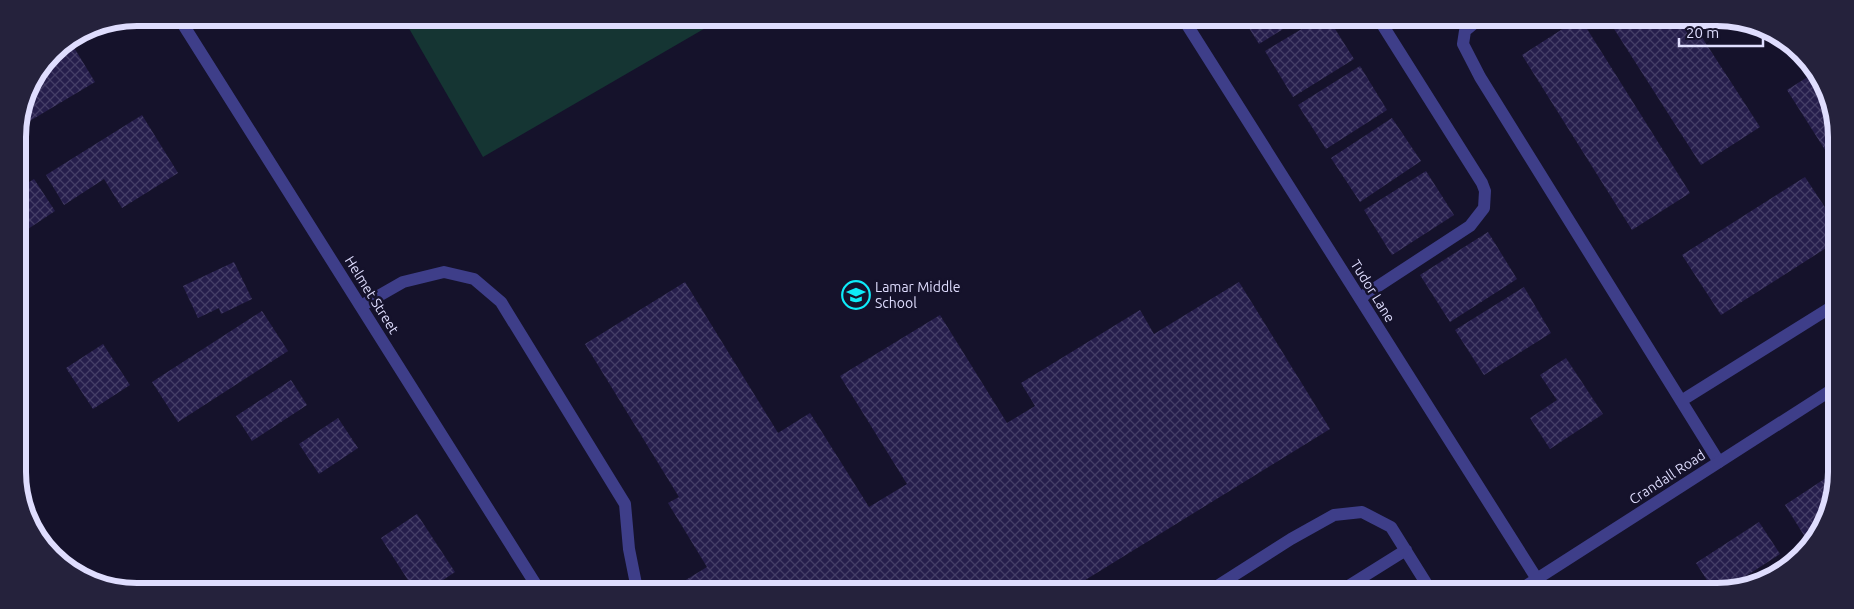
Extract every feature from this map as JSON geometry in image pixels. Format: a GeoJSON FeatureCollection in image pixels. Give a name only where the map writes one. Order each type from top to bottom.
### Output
{"type":"FeatureCollection","features":[{"type":"Feature","properties":{"kind":"street","name":"Helmet Street"},"geometry":{"type":"LineString","coordinates":[[184,26],[535,583]]}},
{"type":"Feature","properties":{"kind":"street","name":"Tudor Lane"},"geometry":{"type":"LineString","coordinates":[[1188,26],[1537,579]]}},
{"type":"Feature","properties":{"kind":"street"},"geometry":{"type":"LineString","coordinates":[[1360,298],[1470,226],[1484,208],[1486,199],[1482,183],[1383,26]]}},
{"type":"Feature","properties":{"kind":"street"},"geometry":{"type":"LineString","coordinates":[[1471,26],[1465,31],[1463,44],[1485,86],[1719,462]]}},
{"type":"Feature","properties":{"kind":"street"},"geometry":{"type":"LineString","coordinates":[[361,306],[403,282],[444,272],[474,279],[501,302],[625,504],[629,548],[635,583]]}},
{"type":"Feature","properties":{"kind":"street"},"geometry":{"type":"LineString","coordinates":[[1681,401],[1828,309]]}},
{"type":"Feature","properties":{"kind":"street","name":"Crandall Road"},"geometry":{"type":"LineString","coordinates":[[1531,583],[1828,392]]}},
{"type":"Feature","properties":{"kind":"street"},"geometry":{"type":"LineString","coordinates":[[1221,583],[1291,539],[1334,515],[1362,512],[1391,526],[1427,583]]}},
{"type":"Feature","properties":{"kind":"street"},"geometry":{"type":"LineString","coordinates":[[1353,583],[1406,550]]}},
{"type":"Feature","properties":{"kind":"green space"},"geometry":{"type":"Polygon","coordinates":[[[408,26],[709,26],[483,157],[408,26]]]}},
{"type":"Feature","properties":{"kind":"building"},"geometry":{"type":"Polygon","coordinates":[[[1248,26],[1288,26],[1259,44],[1248,26]]]}},
{"type":"Feature","properties":{"kind":"building"},"geometry":{"type":"Polygon","coordinates":[[[1307,26],[1333,26],[1354,59],[1293,97],[1265,51],[1307,26]]]}},
{"type":"Feature","properties":{"kind":"building"},"geometry":{"type":"Polygon","coordinates":[[[1567,26],[1585,26],[1690,193],[1632,230],[1522,55],[1567,26]]]}},
{"type":"Feature","properties":{"kind":"building"},"geometry":{"type":"Polygon","coordinates":[[[1612,26],[1695,26],[1760,127],[1701,165],[1612,26]]]}},
{"type":"Feature","properties":{"kind":"building"},"geometry":{"type":"Polygon","coordinates":[[[73,47],[95,82],[27,123],[30,109],[41,82],[54,64],[73,47]]]}},
{"type":"Feature","properties":{"kind":"building"},"geometry":{"type":"Polygon","coordinates":[[[1360,66],[1387,110],[1326,149],[1298,105],[1360,66]]]}},
{"type":"Feature","properties":{"kind":"building"},"geometry":{"type":"Polygon","coordinates":[[[1809,76],[1813,82],[1826,116],[1828,155],[1787,90],[1809,76]]]}},
{"type":"Feature","properties":{"kind":"building"},"geometry":{"type":"Polygon","coordinates":[[[142,115],[178,173],[122,208],[104,179],[64,205],[46,175],[142,115]]]}},
{"type":"Feature","properties":{"kind":"building"},"geometry":{"type":"Polygon","coordinates":[[[1392,118],[1421,161],[1360,202],[1331,158],[1392,118]]]}},
{"type":"Feature","properties":{"kind":"building"},"geometry":{"type":"Polygon","coordinates":[[[1426,171],[1454,215],[1392,255],[1364,210],[1426,171]]]}},
{"type":"Feature","properties":{"kind":"building"},"geometry":{"type":"Polygon","coordinates":[[[1805,177],[1828,212],[1828,247],[1721,315],[1682,255],[1805,177]]]}},
{"type":"Feature","properties":{"kind":"building"},"geometry":{"type":"Polygon","coordinates":[[[34,179],[55,211],[26,230],[26,184],[34,179]]]}},
{"type":"Feature","properties":{"kind":"building"},"geometry":{"type":"Polygon","coordinates":[[[1488,232],[1517,279],[1450,322],[1420,275],[1488,232]]]}},
{"type":"Feature","properties":{"kind":"building"},"geometry":{"type":"Polygon","coordinates":[[[234,262],[252,299],[221,314],[219,308],[198,318],[183,286],[234,262]]]}},
{"type":"Feature","properties":{"kind":"building"},"geometry":{"type":"Polygon","coordinates":[[[685,282],[778,433],[810,413],[869,507],[907,484],[840,376],[940,315],[1007,423],[1035,406],[1021,383],[1140,310],[1154,334],[1239,282],[1330,429],[1080,583],[681,583],[707,567],[668,503],[679,497],[585,344],[685,282]]]}},
{"type":"Feature","properties":{"kind":"building"},"geometry":{"type":"Polygon","coordinates":[[[1524,287],[1551,333],[1484,375],[1455,330],[1524,287]]]}},
{"type":"Feature","properties":{"kind":"building"},"geometry":{"type":"Polygon","coordinates":[[[262,311],[288,351],[178,422],[152,382],[262,311]]]}},
{"type":"Feature","properties":{"kind":"building"},"geometry":{"type":"Polygon","coordinates":[[[103,344],[130,385],[93,409],[66,368],[103,344]]]}},
{"type":"Feature","properties":{"kind":"building"},"geometry":{"type":"Polygon","coordinates":[[[1566,358],[1603,414],[1550,449],[1530,418],[1557,400],[1540,375],[1566,358]]]}},
{"type":"Feature","properties":{"kind":"building"},"geometry":{"type":"Polygon","coordinates":[[[291,380],[307,405],[252,441],[236,416],[291,380]]]}},
{"type":"Feature","properties":{"kind":"building"},"geometry":{"type":"Polygon","coordinates":[[[338,418],[358,448],[319,474],[299,444],[338,418]]]}},
{"type":"Feature","properties":{"kind":"building"},"geometry":{"type":"Polygon","coordinates":[[[1828,477],[1824,500],[1819,514],[1806,538],[1785,505],[1828,477]]]}},
{"type":"Feature","properties":{"kind":"building"},"geometry":{"type":"Polygon","coordinates":[[[417,514],[455,572],[438,583],[410,583],[381,538],[417,514]]]}},
{"type":"Feature","properties":{"kind":"building"},"geometry":{"type":"Polygon","coordinates":[[[1759,522],[1780,554],[1739,581],[1724,583],[1709,583],[1696,563],[1759,522]]]}},
{"type":"Feature","properties":{"kind":"place","name":"Lamar Middle School"},"geometry":{"type":"Point","coordinates":[856,295]}}]}
